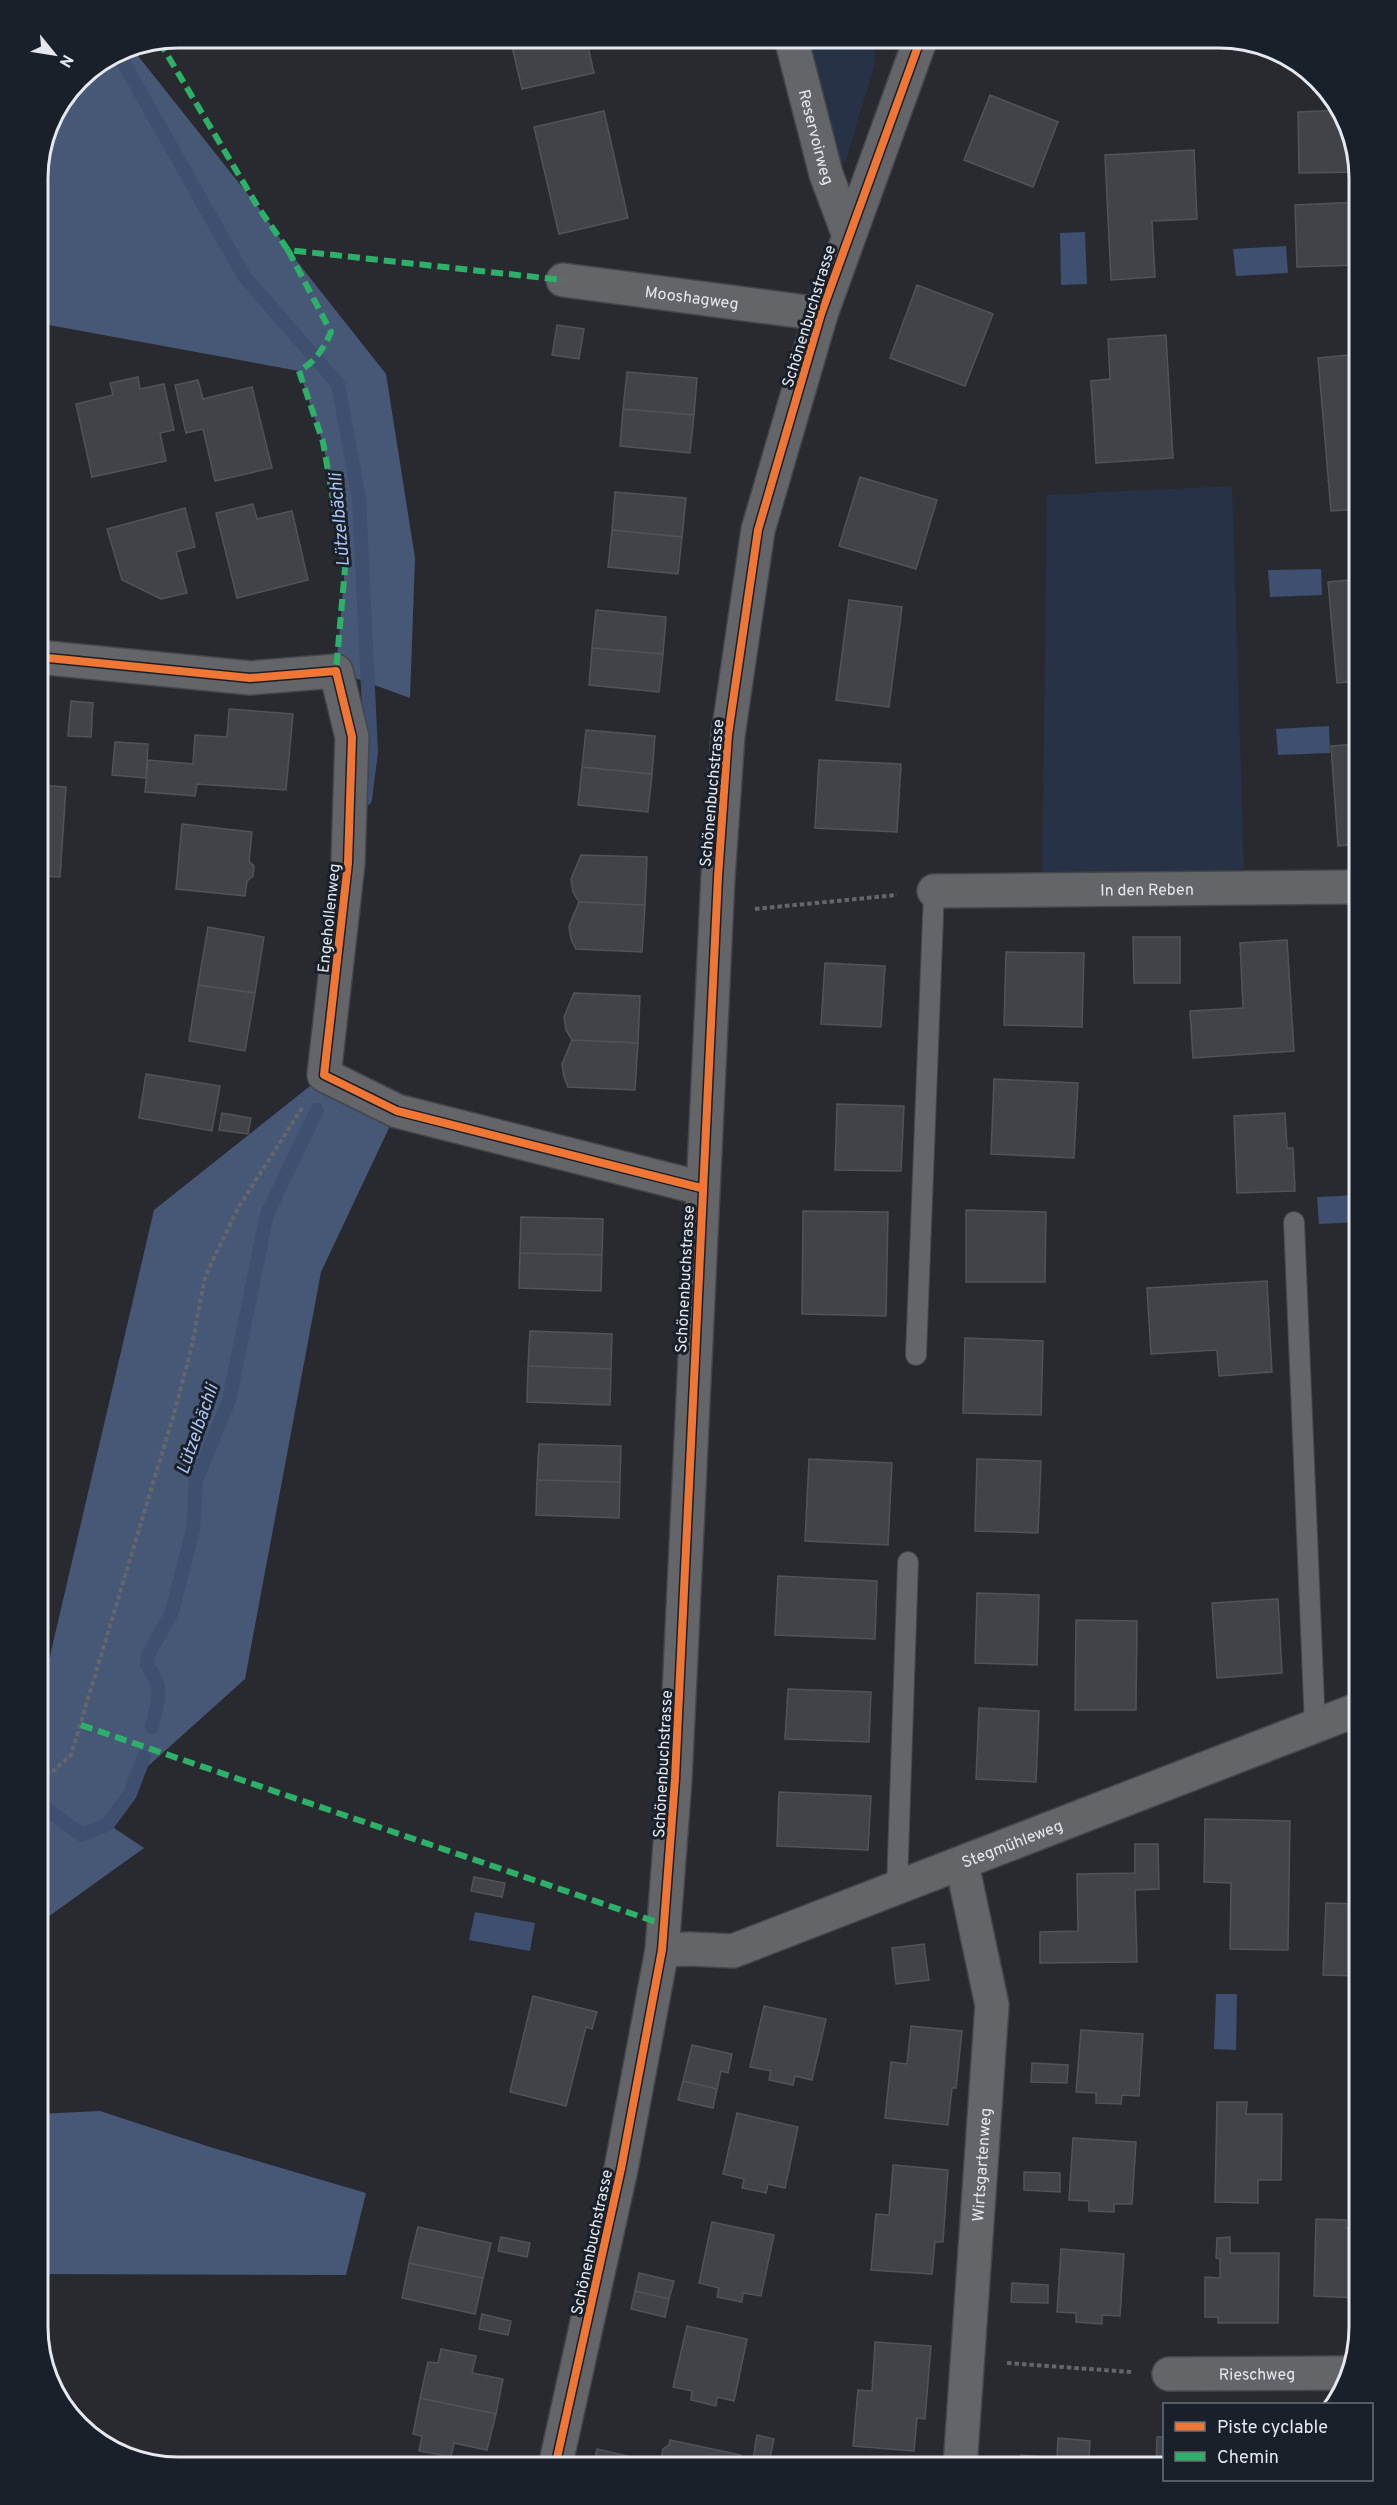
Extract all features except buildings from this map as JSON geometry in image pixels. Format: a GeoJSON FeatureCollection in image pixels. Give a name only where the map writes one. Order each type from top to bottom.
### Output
{"type":"FeatureCollection","features":[{"type":"Feature","properties":{"kind":"street","name":"Reservoirweg"},"geometry":{"type":"LineString","coordinates":[[794,48],[826,174],[849,233]]}},
{"type":"Feature","properties":{"kind":"street","name":"Schönenbuchstrasse"},"geometry":{"type":"LineString","coordinates":[[557,2457],[621,2169],[662,1950],[675,1779],[717,886],[728,735],[758,530],[821,314],[917,48]]}},
{"type":"Feature","properties":{"kind":"street","name":"Mooshagweg"},"geometry":{"type":"LineString","coordinates":[[563,279],[821,314]]}},
{"type":"Feature","properties":{"kind":"street","name":"Engehollenweg"},"geometry":{"type":"LineString","coordinates":[[48,658],[250,678],[336,670],[352,737],[348,863],[324,1075]]}},
{"type":"Feature","properties":{"kind":"street","name":"In den Reben"},"geometry":{"type":"LineString","coordinates":[[934,891],[1349,887]]}},
{"type":"Feature","properties":{"kind":"street"},"geometry":{"type":"LineString","coordinates":[[324,1075],[397,1111],[702,1188]]}},
{"type":"Feature","properties":{"kind":"street","name":"Stegmühleweg"},"geometry":{"type":"LineString","coordinates":[[662,1950],[690,1948],[733,1951],[1349,1713]]}},
{"type":"Feature","properties":{"kind":"street","name":"Wirtsgartenweg"},"geometry":{"type":"LineString","coordinates":[[961,2457],[992,2005],[962,1864]]}},
{"type":"Feature","properties":{"kind":"street","name":"Rieschweg"},"geometry":{"type":"LineString","coordinates":[[1169,2374],[1340,2373]]}},
{"type":"Feature","properties":{"kind":"lane"},"geometry":{"type":"LineString","coordinates":[[916,1355],[934,891]]}},
{"type":"Feature","properties":{"kind":"lane"},"geometry":{"type":"LineString","coordinates":[[1294,1222],[1315,1727]]}},
{"type":"Feature","properties":{"kind":"lane"},"geometry":{"type":"LineString","coordinates":[[897,1886],[908,1562]]}},
{"type":"Feature","properties":{"kind":"path"},"geometry":{"type":"LineString","coordinates":[[749,910],[869,897]]}},
{"type":"Feature","properties":{"kind":"path"},"geometry":{"type":"LineString","coordinates":[[48,1773],[51,1773],[71,1755],[173,1417],[191,1350],[205,1277],[238,1208],[324,1075]]}},
{"type":"Feature","properties":{"kind":"path"},"geometry":{"type":"LineString","coordinates":[[967,2360],[1169,2374]]}},
{"type":"Feature","properties":{"kind":"shaded area"},"geometry":{"type":"Polygon","coordinates":[[[794,48],[875,48],[874,67],[846,160],[826,174],[794,48]]]}},
{"type":"Feature","properties":{"kind":"shaded area"},"geometry":{"type":"Polygon","coordinates":[[[137,55],[386,374],[415,558],[410,698],[336,671],[345,568],[323,443],[299,371],[48,325],[48,170],[52,144],[61,121],[75,99],[92,80],[113,65],[137,55]]]}},
{"type":"Feature","properties":{"kind":"shaded area"},"geometry":{"type":"Polygon","coordinates":[[[1085,232],[1087,284],[1061,285],[1060,233],[1085,232]]]}},
{"type":"Feature","properties":{"kind":"shaded area"},"geometry":{"type":"Polygon","coordinates":[[[1286,246],[1288,273],[1236,276],[1233,249],[1286,246]]]}},
{"type":"Feature","properties":{"kind":"shaded area"},"geometry":{"type":"Polygon","coordinates":[[[1232,486],[1244,869],[1042,881],[1047,495],[1232,486]]]}},
{"type":"Feature","properties":{"kind":"shaded area"},"geometry":{"type":"Polygon","coordinates":[[[1321,569],[1322,595],[1270,597],[1268,570],[1321,569]]]}},
{"type":"Feature","properties":{"kind":"shaded area"},"geometry":{"type":"Polygon","coordinates":[[[1329,726],[1330,753],[1278,755],[1276,729],[1329,726]]]}},
{"type":"Feature","properties":{"kind":"shaded area"},"geometry":{"type":"Polygon","coordinates":[[[324,1075],[397,1111],[321,1272],[245,1679],[137,1776],[108,1824],[144,1848],[48,1917],[48,1664],[154,1210],[324,1075]]]}},
{"type":"Feature","properties":{"kind":"shaded area"},"geometry":{"type":"Polygon","coordinates":[[[1349,1195],[1349,1222],[1319,1224],[1317,1197],[1349,1195]]]}},
{"type":"Feature","properties":{"kind":"shaded area"},"geometry":{"type":"Polygon","coordinates":[[[475,1912],[535,1923],[530,1951],[469,1940],[475,1912]]]}},
{"type":"Feature","properties":{"kind":"shaded area"},"geometry":{"type":"Polygon","coordinates":[[[1216,1994],[1237,1994],[1236,2050],[1214,2049],[1216,1994]]]}},
{"type":"Feature","properties":{"kind":"shaded area"},"geometry":{"type":"Polygon","coordinates":[[[100,2111],[210,2147],[366,2193],[346,2275],[48,2274],[48,2114],[100,2111]]]}},
{"type":"Feature","properties":{"kind":"waterway","name":"Lützelbächli"},"geometry":{"type":"LineString","coordinates":[[122,61],[244,276],[338,384],[359,498],[371,752],[365,799]]}},
{"type":"Feature","properties":{"kind":"waterway","name":"Lützelbächli"},"geometry":{"type":"LineString","coordinates":[[152,1727],[158,1701],[158,1688],[153,1673],[147,1665],[148,1655],[172,1612],[193,1529],[196,1481],[229,1400],[267,1214],[317,1110]]}},
{"type":"Feature","properties":{"kind":"waterway","name":"Lützelbächli"},"geometry":{"type":"LineString","coordinates":[[48,1810],[82,1835],[108,1824],[130,1794],[144,1757]]}},
{"type":"Feature","properties":{"kind":"marked path"},"geometry":{"type":"LineString","coordinates":[[164,49],[258,207],[288,250],[563,280]]}},
{"type":"Feature","properties":{"kind":"marked path"},"geometry":{"type":"LineString","coordinates":[[288,250],[331,332],[318,354],[299,371],[323,442],[345,568],[336,671]]}},
{"type":"Feature","properties":{"kind":"marked path"},"geometry":{"type":"LineString","coordinates":[[81,1725],[665,1925]]}},
{"type":"Feature","properties":{"kind":"cycle path"},"geometry":{"type":"LineString","coordinates":[[557,2457],[621,2169],[662,1950],[675,1779],[718,877],[728,735],[758,530],[821,314],[917,48]]}},
{"type":"Feature","properties":{"kind":"cycle path"},"geometry":{"type":"LineString","coordinates":[[48,658],[250,678],[336,671],[352,737],[348,863],[324,1075],[397,1111],[701,1188]]}}]}
